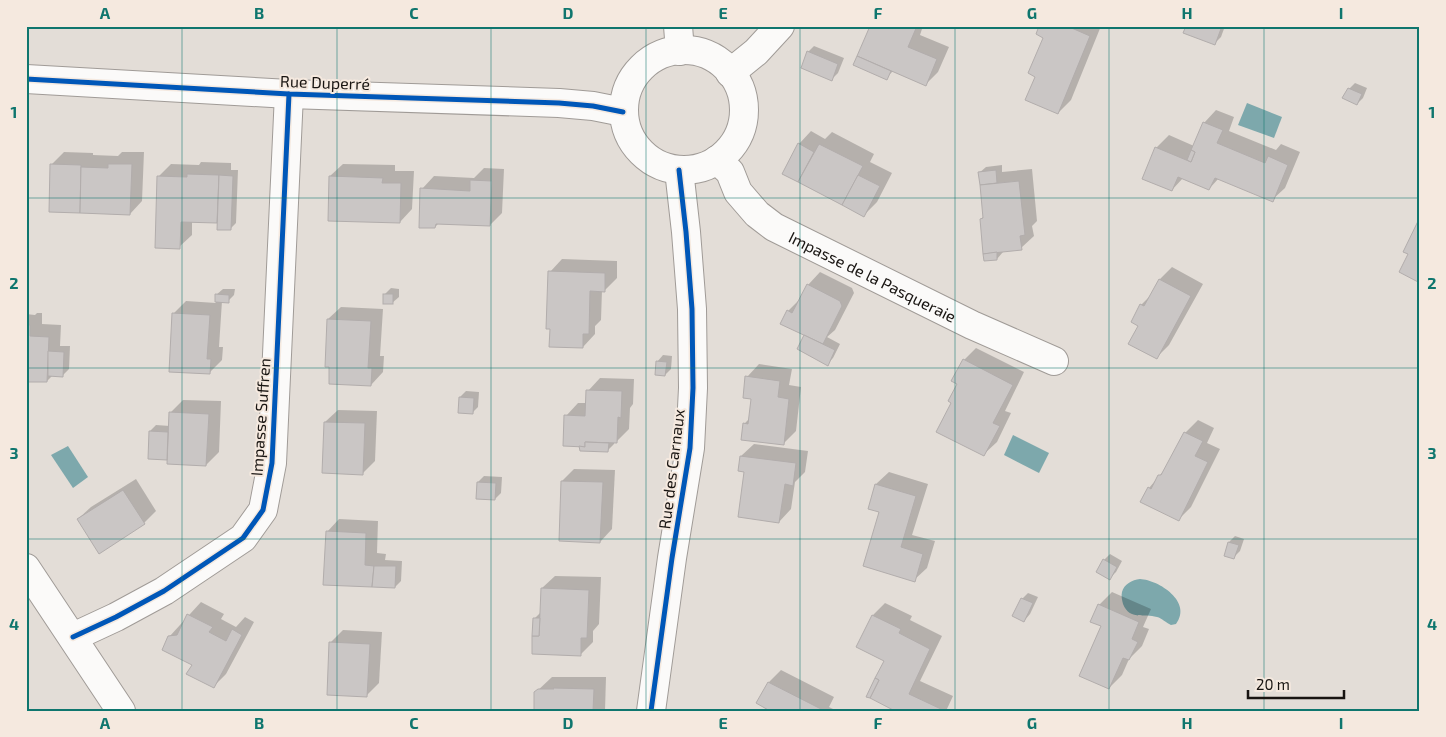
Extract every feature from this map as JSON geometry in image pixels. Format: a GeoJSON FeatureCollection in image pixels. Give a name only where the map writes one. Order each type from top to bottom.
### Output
{"type":"FeatureCollection","features":[{"type":"Feature","properties":{"kind":"street"},"geometry":{"type":"LineString","coordinates":[[730,73],[756,52],[780,26]]}},
{"type":"Feature","properties":{"kind":"street"},"geometry":{"type":"LineString","coordinates":[[679,38],[695,52],[711,57],[730,73],[739,86],[744,116],[739,134],[730,149],[718,160],[697,169],[679,170],[662,166],[638,150],[630,139],[623,112],[628,89],[634,76],[645,65],[668,52],[679,38]]}},
{"type":"Feature","properties":{"kind":"street","name":"Rue Duperré"},"geometry":{"type":"LineString","coordinates":[[26,79],[289,94],[559,103],[593,106],[623,112]]}},
{"type":"Feature","properties":{"kind":"street","name":"Impasse Suffren"},"geometry":{"type":"LineString","coordinates":[[73,637],[116,617],[164,591],[243,538],[263,510],[272,463],[289,94]]}},
{"type":"Feature","properties":{"kind":"street","name":"Impasse de la Pasqueraie"},"geometry":{"type":"LineString","coordinates":[[718,160],[730,172],[738,192],[758,214],[774,227],[972,325],[1054,361]]}},
{"type":"Feature","properties":{"kind":"street","name":"Rue des Carnaux"},"geometry":{"type":"LineString","coordinates":[[651,711],[672,558],[690,448],[694,388],[692,309],[679,170]]}},
{"type":"Feature","properties":{"kind":"street"},"geometry":{"type":"LineString","coordinates":[[26,568],[121,711]]}},
{"type":"Feature","properties":{"kind":"water"},"geometry":{"type":"Polygon","coordinates":[[[1247,103],[1282,117],[1274,138],[1238,125],[1247,103]]]}},
{"type":"Feature","properties":{"kind":"water"},"geometry":{"type":"Polygon","coordinates":[[[1013,435],[1049,453],[1039,473],[1004,455],[1013,435]]]}},
{"type":"Feature","properties":{"kind":"water"},"geometry":{"type":"Polygon","coordinates":[[[68,446],[88,477],[73,488],[51,455],[68,446]]]}},
{"type":"Feature","properties":{"kind":"water"},"geometry":{"type":"Polygon","coordinates":[[[1140,579],[1156,583],[1172,594],[1177,600],[1180,616],[1176,624],[1171,625],[1157,617],[1129,613],[1123,604],[1123,589],[1134,580],[1140,579]]]}},
{"type":"Feature","properties":{"kind":"building"},"geometry":{"type":"Polygon","coordinates":[[[870,26],[917,26],[908,47],[937,59],[926,86],[857,56],[870,26]]]}},
{"type":"Feature","properties":{"kind":"building"},"geometry":{"type":"Polygon","coordinates":[[[1039,26],[1067,26],[1090,36],[1058,114],[1025,100],[1035,77],[1028,73],[1043,38],[1036,34],[1039,26]]]}},
{"type":"Feature","properties":{"kind":"building"},"geometry":{"type":"Polygon","coordinates":[[[1186,26],[1222,26],[1215,45],[1183,33],[1186,26]]]}},
{"type":"Feature","properties":{"kind":"building"},"geometry":{"type":"Polygon","coordinates":[[[807,51],[838,64],[832,81],[801,68],[807,51]]]}},
{"type":"Feature","properties":{"kind":"building"},"geometry":{"type":"Polygon","coordinates":[[[857,56],[891,71],[887,80],[853,65],[857,56]]]}},
{"type":"Feature","properties":{"kind":"building"},"geometry":{"type":"Polygon","coordinates":[[[1348,88],[1362,94],[1357,105],[1342,98],[1348,88]]]}},
{"type":"Feature","properties":{"kind":"building"},"geometry":{"type":"Polygon","coordinates":[[[1203,122],[1223,130],[1217,143],[1265,163],[1268,156],[1288,165],[1273,202],[1215,178],[1209,190],[1178,177],[1172,191],[1142,179],[1155,147],[1191,162],[1195,152],[1191,150],[1203,122]]]}},
{"type":"Feature","properties":{"kind":"building"},"geometry":{"type":"Polygon","coordinates":[[[798,143],[814,152],[798,182],[782,174],[798,143]]]}},
{"type":"Feature","properties":{"kind":"building"},"geometry":{"type":"Polygon","coordinates":[[[819,144],[863,166],[842,205],[798,182],[819,144]]]}},
{"type":"Feature","properties":{"kind":"building"},"geometry":{"type":"Polygon","coordinates":[[[1191,150],[1195,152],[1191,162],[1187,160],[1191,150]]]}},
{"type":"Feature","properties":{"kind":"building"},"geometry":{"type":"Polygon","coordinates":[[[50,164],[81,165],[80,213],[49,212],[50,164]]]}},
{"type":"Feature","properties":{"kind":"building"},"geometry":{"type":"Polygon","coordinates":[[[108,164],[132,164],[130,215],[80,213],[81,167],[108,168],[108,164]]]}},
{"type":"Feature","properties":{"kind":"building"},"geometry":{"type":"Polygon","coordinates":[[[996,170],[997,183],[980,185],[978,172],[996,170]]]}},
{"type":"Feature","properties":{"kind":"building"},"geometry":{"type":"Polygon","coordinates":[[[187,174],[219,175],[217,223],[181,222],[180,249],[155,248],[157,176],[187,177],[187,174]]]}},
{"type":"Feature","properties":{"kind":"building"},"geometry":{"type":"Polygon","coordinates":[[[219,175],[233,176],[231,230],[217,230],[219,175]]]}},
{"type":"Feature","properties":{"kind":"building"},"geometry":{"type":"Polygon","coordinates":[[[858,175],[880,186],[864,217],[842,205],[858,175]]]}},
{"type":"Feature","properties":{"kind":"building"},"geometry":{"type":"Polygon","coordinates":[[[329,176],[383,178],[382,183],[401,183],[400,223],[328,221],[329,176]]]}},
{"type":"Feature","properties":{"kind":"building"},"geometry":{"type":"Polygon","coordinates":[[[470,180],[492,181],[490,226],[436,224],[435,228],[419,228],[420,188],[470,191],[470,180]]]}},
{"type":"Feature","properties":{"kind":"building"},"geometry":{"type":"Polygon","coordinates":[[[1019,181],[1025,235],[1020,236],[1022,250],[983,254],[980,219],[983,218],[980,185],[1019,181]]]}},
{"type":"Feature","properties":{"kind":"building"},"geometry":{"type":"Polygon","coordinates":[[[1420,217],[1420,283],[1399,272],[1408,254],[1403,252],[1420,217]]]}},
{"type":"Feature","properties":{"kind":"building"},"geometry":{"type":"Polygon","coordinates":[[[997,252],[997,260],[984,261],[983,254],[997,252]]]}},
{"type":"Feature","properties":{"kind":"building"},"geometry":{"type":"Polygon","coordinates":[[[548,271],[605,273],[605,292],[590,291],[589,334],[583,334],[583,348],[549,347],[550,329],[546,329],[548,271]]]}},
{"type":"Feature","properties":{"kind":"building"},"geometry":{"type":"Polygon","coordinates":[[[1159,279],[1191,296],[1157,359],[1128,344],[1138,326],[1131,322],[1140,304],[1144,306],[1159,279]]]}},
{"type":"Feature","properties":{"kind":"building"},"geometry":{"type":"Polygon","coordinates":[[[807,284],[840,301],[842,306],[823,344],[780,324],[787,310],[792,313],[807,284]]]}},
{"type":"Feature","properties":{"kind":"building"},"geometry":{"type":"Polygon","coordinates":[[[215,294],[229,295],[229,303],[215,302],[215,294]]]}},
{"type":"Feature","properties":{"kind":"building"},"geometry":{"type":"Polygon","coordinates":[[[383,294],[393,294],[393,304],[383,304],[383,294]]]}},
{"type":"Feature","properties":{"kind":"building"},"geometry":{"type":"Polygon","coordinates":[[[172,313],[210,315],[207,359],[211,359],[210,374],[169,372],[172,313]]]}},
{"type":"Feature","properties":{"kind":"building"},"geometry":{"type":"Polygon","coordinates":[[[327,319],[371,321],[368,368],[372,368],[371,386],[329,384],[329,367],[325,367],[327,319]]]}},
{"type":"Feature","properties":{"kind":"building"},"geometry":{"type":"Polygon","coordinates":[[[26,325],[30,325],[30,336],[49,337],[47,382],[26,382],[26,325]]]}},
{"type":"Feature","properties":{"kind":"building"},"geometry":{"type":"Polygon","coordinates":[[[804,335],[835,350],[828,366],[797,349],[804,335]]]}},
{"type":"Feature","properties":{"kind":"building"},"geometry":{"type":"Polygon","coordinates":[[[48,351],[64,352],[63,377],[48,376],[48,351]]]}},
{"type":"Feature","properties":{"kind":"building"},"geometry":{"type":"Polygon","coordinates":[[[963,359],[1013,385],[993,423],[1000,426],[984,456],[936,432],[951,403],[948,401],[957,384],[951,381],[963,359]]]}},
{"type":"Feature","properties":{"kind":"building"},"geometry":{"type":"Polygon","coordinates":[[[656,361],[667,362],[665,376],[655,375],[656,361]]]}},
{"type":"Feature","properties":{"kind":"building"},"geometry":{"type":"Polygon","coordinates":[[[745,376],[780,381],[778,397],[789,399],[784,445],[741,440],[743,423],[748,424],[751,399],[743,398],[745,376]]]}},
{"type":"Feature","properties":{"kind":"building"},"geometry":{"type":"Polygon","coordinates":[[[586,390],[622,391],[621,418],[618,417],[617,443],[585,442],[585,447],[563,446],[564,415],[585,416],[586,390]]]}},
{"type":"Feature","properties":{"kind":"building"},"geometry":{"type":"Polygon","coordinates":[[[459,397],[474,398],[473,414],[458,413],[459,397]]]}},
{"type":"Feature","properties":{"kind":"building"},"geometry":{"type":"Polygon","coordinates":[[[169,412],[209,414],[206,466],[167,464],[169,412]]]}},
{"type":"Feature","properties":{"kind":"building"},"geometry":{"type":"Polygon","coordinates":[[[324,422],[365,423],[363,475],[322,473],[324,422]]]}},
{"type":"Feature","properties":{"kind":"building"},"geometry":{"type":"Polygon","coordinates":[[[149,431],[168,432],[167,460],[148,459],[149,431]]]}},
{"type":"Feature","properties":{"kind":"building"},"geometry":{"type":"Polygon","coordinates":[[[1184,432],[1203,441],[1195,456],[1208,462],[1179,521],[1140,502],[1148,487],[1151,489],[1158,475],[1161,475],[1184,432]]]}},
{"type":"Feature","properties":{"kind":"building"},"geometry":{"type":"Polygon","coordinates":[[[585,442],[609,443],[608,452],[580,451],[579,446],[585,447],[585,442]]]}},
{"type":"Feature","properties":{"kind":"building"},"geometry":{"type":"Polygon","coordinates":[[[740,456],[796,463],[793,486],[785,484],[779,523],[738,517],[744,472],[738,471],[740,456]]]}},
{"type":"Feature","properties":{"kind":"building"},"geometry":{"type":"Polygon","coordinates":[[[561,481],[603,482],[600,543],[559,541],[561,481]]]}},
{"type":"Feature","properties":{"kind":"building"},"geometry":{"type":"Polygon","coordinates":[[[477,482],[496,483],[495,500],[476,499],[477,482]]]}},
{"type":"Feature","properties":{"kind":"building"},"geometry":{"type":"Polygon","coordinates":[[[875,484],[916,496],[901,547],[923,554],[915,582],[863,566],[879,512],[868,509],[875,484]]]}},
{"type":"Feature","properties":{"kind":"building"},"geometry":{"type":"Polygon","coordinates":[[[123,490],[145,524],[99,554],[77,519],[123,490]]]}},
{"type":"Feature","properties":{"kind":"building"},"geometry":{"type":"Polygon","coordinates":[[[326,531],[366,533],[365,565],[374,566],[372,587],[323,585],[326,531]]]}},
{"type":"Feature","properties":{"kind":"building"},"geometry":{"type":"Polygon","coordinates":[[[1228,542],[1239,545],[1234,559],[1224,556],[1228,542]]]}},
{"type":"Feature","properties":{"kind":"building"},"geometry":{"type":"Polygon","coordinates":[[[1103,559],[1117,567],[1110,580],[1096,572],[1103,559]]]}},
{"type":"Feature","properties":{"kind":"building"},"geometry":{"type":"Polygon","coordinates":[[[374,566],[396,566],[395,588],[372,587],[374,566]]]}},
{"type":"Feature","properties":{"kind":"building"},"geometry":{"type":"Polygon","coordinates":[[[541,588],[589,590],[587,638],[581,638],[581,656],[532,654],[532,636],[539,636],[541,588]]]}},
{"type":"Feature","properties":{"kind":"building"},"geometry":{"type":"Polygon","coordinates":[[[1021,598],[1033,603],[1024,622],[1012,616],[1021,598]]]}},
{"type":"Feature","properties":{"kind":"building"},"geometry":{"type":"Polygon","coordinates":[[[1098,604],[1139,622],[1132,639],[1138,642],[1129,660],[1123,658],[1109,689],[1079,676],[1101,626],[1090,622],[1098,604]]]}},
{"type":"Feature","properties":{"kind":"building"},"geometry":{"type":"Polygon","coordinates":[[[187,614],[213,627],[209,632],[226,641],[232,629],[242,635],[214,688],[186,674],[192,665],[162,650],[168,636],[177,635],[187,614]]]}},
{"type":"Feature","properties":{"kind":"building"},"geometry":{"type":"Polygon","coordinates":[[[872,615],[901,629],[899,633],[930,649],[909,694],[941,709],[940,711],[895,711],[870,698],[879,680],[875,678],[884,661],[856,647],[872,615]]]}},
{"type":"Feature","properties":{"kind":"building"},"geometry":{"type":"Polygon","coordinates":[[[533,618],[540,618],[539,636],[532,636],[533,618]]]}},
{"type":"Feature","properties":{"kind":"building"},"geometry":{"type":"Polygon","coordinates":[[[329,642],[370,644],[367,697],[327,695],[329,642]]]}},
{"type":"Feature","properties":{"kind":"building"},"geometry":{"type":"Polygon","coordinates":[[[875,678],[879,680],[870,698],[866,697],[875,678]]]}},
{"type":"Feature","properties":{"kind":"building"},"geometry":{"type":"Polygon","coordinates":[[[768,682],[823,711],[770,711],[756,703],[768,682]]]}},
{"type":"Feature","properties":{"kind":"building"},"geometry":{"type":"Polygon","coordinates":[[[538,689],[594,689],[593,711],[534,711],[534,692],[538,689]]]}},
{"type":"Feature","properties":{"kind":"cycle path"},"geometry":{"type":"LineString","coordinates":[[26,79],[289,94],[559,103],[593,106],[623,112]]}},
{"type":"Feature","properties":{"kind":"cycle path"},"geometry":{"type":"LineString","coordinates":[[73,637],[116,617],[164,591],[243,538],[263,510],[272,463],[289,94]]}},
{"type":"Feature","properties":{"kind":"cycle path"},"geometry":{"type":"LineString","coordinates":[[651,711],[672,558],[690,448],[693,388],[692,309],[679,170]]}}]}
